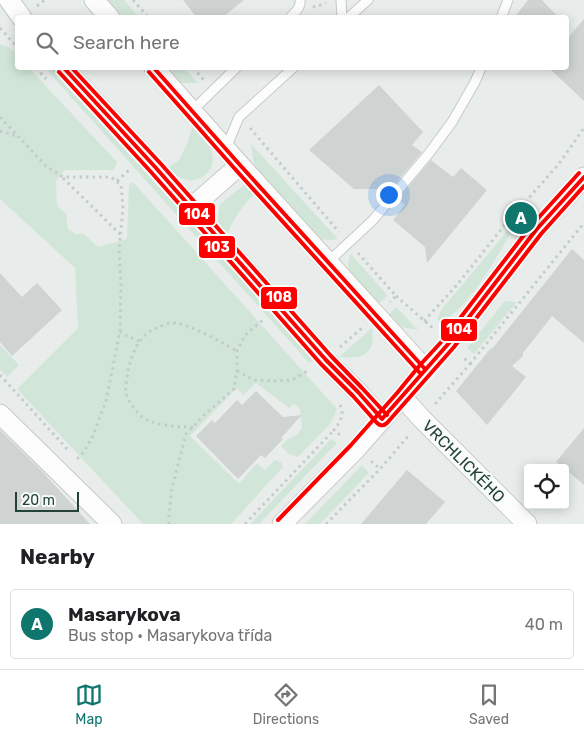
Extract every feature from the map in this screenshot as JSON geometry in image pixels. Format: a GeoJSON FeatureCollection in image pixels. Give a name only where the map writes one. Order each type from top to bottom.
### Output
{"type":"FeatureCollection","features":[{"type":"Feature","properties":{"kind":"street"},"geometry":{"type":"LineString","coordinates":[[9,0],[20,15]]}},
{"type":"Feature","properties":{"kind":"street"},"geometry":{"type":"LineString","coordinates":[[94,0],[107,15]]}},
{"type":"Feature","properties":{"kind":"street"},"geometry":{"type":"LineString","coordinates":[[66,70],[156,168],[326,360],[382,419]]}},
{"type":"Feature","properties":{"kind":"street"},"geometry":{"type":"LineString","coordinates":[[156,70],[425,369]]}},
{"type":"Feature","properties":{"kind":"street"},"geometry":{"type":"LineString","coordinates":[[191,208],[240,165]]}},
{"type":"Feature","properties":{"kind":"street"},"geometry":{"type":"LineString","coordinates":[[282,524],[356,449],[449,344],[536,230],[584,177]]}},
{"type":"Feature","properties":{"kind":"street","name":"VRCHLICKÉHO"},"geometry":{"type":"LineString","coordinates":[[402,398],[527,524]]}},
{"type":"Feature","properties":{"kind":"street"},"geometry":{"type":"LineString","coordinates":[[0,414],[112,524]]}},
{"type":"Feature","properties":{"kind":"lane"},"geometry":{"type":"LineString","coordinates":[[293,15],[298,10],[300,0]]}},
{"type":"Feature","properties":{"kind":"lane"},"geometry":{"type":"LineString","coordinates":[[341,0],[342,15]]}},
{"type":"Feature","properties":{"kind":"lane"},"geometry":{"type":"LineString","coordinates":[[351,15],[368,0]]}},
{"type":"Feature","properties":{"kind":"lane"},"geometry":{"type":"LineString","coordinates":[[502,15],[508,0]]}},
{"type":"Feature","properties":{"kind":"lane"},"geometry":{"type":"LineString","coordinates":[[192,110],[234,70]]}},
{"type":"Feature","properties":{"kind":"lane"},"geometry":{"type":"LineString","coordinates":[[226,148],[239,117],[291,70]]}},
{"type":"Feature","properties":{"kind":"lane"},"geometry":{"type":"LineString","coordinates":[[328,262],[373,220],[430,152],[452,122],[480,70]]}},
{"type":"Feature","properties":{"kind":"path"},"geometry":{"type":"LineString","coordinates":[[133,0],[146,15]]}},
{"type":"Feature","properties":{"kind":"path"},"geometry":{"type":"LineString","coordinates":[[0,29],[15,45]]}},
{"type":"Feature","properties":{"kind":"path"},"geometry":{"type":"LineString","coordinates":[[0,117],[46,166],[63,177],[121,235]]}},
{"type":"Feature","properties":{"kind":"path"},"geometry":{"type":"LineString","coordinates":[[424,321],[458,285],[503,227],[558,165],[584,128]]}},
{"type":"Feature","properties":{"kind":"path"},"geometry":{"type":"LineString","coordinates":[[0,131],[17,136]]}},
{"type":"Feature","properties":{"kind":"path"},"geometry":{"type":"LineString","coordinates":[[117,181],[128,170]]}},
{"type":"Feature","properties":{"kind":"path"},"geometry":{"type":"LineString","coordinates":[[63,177],[111,177],[121,185],[123,208],[119,250],[121,284],[120,331],[106,401],[92,438],[76,459]]}},
{"type":"Feature","properties":{"kind":"path"},"geometry":{"type":"LineString","coordinates":[[470,364],[584,222]]}},
{"type":"Feature","properties":{"kind":"path"},"geometry":{"type":"LineString","coordinates":[[169,524],[172,488],[186,434],[234,388],[237,371],[237,351],[245,334],[263,320]]}},
{"type":"Feature","properties":{"kind":"path"},"geometry":{"type":"LineString","coordinates":[[193,427],[172,427],[142,417],[126,395],[126,380],[130,359],[139,341],[152,329],[171,323],[186,326],[237,351]]}},
{"type":"Feature","properties":{"kind":"path"},"geometry":{"type":"LineString","coordinates":[[120,331],[139,341]]}},
{"type":"Feature","properties":{"kind":"path"},"geometry":{"type":"LineString","coordinates":[[245,524],[334,430]]}},
{"type":"Feature","properties":{"kind":"path"},"geometry":{"type":"LineString","coordinates":[[326,524],[380,469]]}},
{"type":"Feature","properties":{"kind":"green space"},"geometry":{"type":"Polygon","coordinates":[[[103,0],[124,0],[137,15],[116,15],[103,0]]]}},
{"type":"Feature","properties":{"kind":"green space"},"geometry":{"type":"Polygon","coordinates":[[[0,44],[15,52],[15,70],[31,70],[117,162],[114,170],[65,170],[56,181],[57,206],[66,214],[68,229],[75,234],[84,234],[98,247],[127,239],[129,185],[133,182],[337,409],[331,423],[298,457],[289,454],[281,446],[288,439],[297,435],[302,428],[300,409],[294,404],[289,408],[256,383],[243,395],[237,388],[190,436],[239,484],[257,463],[265,470],[275,460],[281,462],[283,467],[231,524],[143,524],[17,389],[78,328],[75,268],[0,199],[0,44]]]}},
{"type":"Feature","properties":{"kind":"green space"},"geometry":{"type":"Polygon","coordinates":[[[47,70],[56,70],[315,360],[309,363],[47,70]]]}},
{"type":"Feature","properties":{"kind":"green space"},"geometry":{"type":"Polygon","coordinates":[[[166,70],[186,70],[198,83],[178,83],[166,70]]]}},
{"type":"Feature","properties":{"kind":"green space"},"geometry":{"type":"Polygon","coordinates":[[[193,125],[210,147],[213,162],[204,176],[199,179],[187,180],[178,177],[166,169],[179,160],[193,125]]]}},
{"type":"Feature","properties":{"kind":"green space"},"geometry":{"type":"Polygon","coordinates":[[[251,144],[338,239],[319,239],[257,172],[251,144]]]}},
{"type":"Feature","properties":{"kind":"green space"},"geometry":{"type":"Polygon","coordinates":[[[244,185],[249,186],[255,193],[239,212],[227,235],[218,221],[220,204],[244,185]]]}},
{"type":"Feature","properties":{"kind":"green space"},"geometry":{"type":"Polygon","coordinates":[[[515,226],[473,293],[451,315],[440,322],[437,319],[442,309],[508,230],[515,226]]]}},
{"type":"Feature","properties":{"kind":"green space"},"geometry":{"type":"Polygon","coordinates":[[[351,254],[388,296],[376,305],[351,275],[348,261],[351,254]]]}},
{"type":"Feature","properties":{"kind":"green space"},"geometry":{"type":"Polygon","coordinates":[[[505,301],[517,302],[474,354],[467,348],[505,301]]]}},
{"type":"Feature","properties":{"kind":"green space"},"geometry":{"type":"Polygon","coordinates":[[[396,307],[418,330],[393,323],[386,317],[396,307]]]}},
{"type":"Feature","properties":{"kind":"green space"},"geometry":{"type":"Polygon","coordinates":[[[372,328],[372,345],[366,354],[354,357],[339,357],[372,328]]]}},
{"type":"Feature","properties":{"kind":"green space"},"geometry":{"type":"Polygon","coordinates":[[[0,345],[19,365],[7,377],[0,370],[0,345]]]}},
{"type":"Feature","properties":{"kind":"green space"},"geometry":{"type":"Polygon","coordinates":[[[331,439],[337,443],[259,524],[250,524],[331,439]]]}},
{"type":"Feature","properties":{"kind":"green space"},"geometry":{"type":"Polygon","coordinates":[[[362,465],[369,473],[320,524],[305,524],[362,465]]]}},
{"type":"Feature","properties":{"kind":"building"},"geometry":{"type":"Polygon","coordinates":[[[183,0],[244,0],[226,15],[195,15],[183,0]]]}},
{"type":"Feature","properties":{"kind":"building"},"geometry":{"type":"Polygon","coordinates":[[[528,0],[542,0],[556,15],[516,15],[528,0]]]}},
{"type":"Feature","properties":{"kind":"building"},"geometry":{"type":"Polygon","coordinates":[[[584,19],[584,101],[551,70],[569,70],[569,36],[584,19]]]}},
{"type":"Feature","properties":{"kind":"building"},"geometry":{"type":"Polygon","coordinates":[[[379,85],[423,132],[412,145],[422,152],[389,191],[387,189],[354,189],[309,150],[379,85]]]}},
{"type":"Feature","properties":{"kind":"building"},"geometry":{"type":"Polygon","coordinates":[[[431,160],[453,177],[461,168],[487,190],[427,263],[425,247],[393,220],[405,205],[398,199],[431,160]]]}},
{"type":"Feature","properties":{"kind":"building"},"geometry":{"type":"Polygon","coordinates":[[[572,249],[584,260],[584,343],[552,316],[523,353],[523,356],[512,366],[526,377],[487,425],[456,391],[572,249]]]}},
{"type":"Feature","properties":{"kind":"building"},"geometry":{"type":"Polygon","coordinates":[[[0,273],[22,297],[37,283],[62,310],[12,356],[0,342],[0,273]]]}},
{"type":"Feature","properties":{"kind":"building"},"geometry":{"type":"Polygon","coordinates":[[[256,391],[283,417],[302,415],[265,458],[261,455],[238,479],[196,436],[212,420],[215,423],[237,400],[242,405],[256,391]]]}},
{"type":"Feature","properties":{"kind":"building"},"geometry":{"type":"Polygon","coordinates":[[[584,428],[584,485],[569,472],[569,464],[559,464],[556,462],[584,428]]]}},
{"type":"Feature","properties":{"kind":"building"},"geometry":{"type":"Polygon","coordinates":[[[0,430],[40,469],[90,524],[0,524],[0,430]]]}},
{"type":"Feature","properties":{"kind":"building"},"geometry":{"type":"Polygon","coordinates":[[[407,470],[445,502],[426,524],[361,524],[407,470]]]}},
{"type":"Feature","properties":{"kind":"transit line","name":"104"},"geometry":{"type":"LineString","coordinates":[[66,70],[156,168],[326,360],[382,419],[449,343],[536,230],[584,177]]}},
{"type":"Feature","properties":{"kind":"transit line","name":"108"},"geometry":{"type":"LineString","coordinates":[[74,70],[161,164],[331,356],[387,415]]}},
{"type":"Feature","properties":{"kind":"transit line","name":"104"},"geometry":{"type":"LineString","coordinates":[[156,70],[425,369]]}},
{"type":"Feature","properties":{"kind":"transit line","name":"103"},"geometry":{"type":"LineString","coordinates":[[59,72],[151,172],[321,364],[381,425],[387,423],[454,347],[541,234],[584,186]]}},
{"type":"Feature","properties":{"kind":"transit line","name":"103"},"geometry":{"type":"LineString","coordinates":[[149,72],[420,373]]}},
{"type":"Feature","properties":{"kind":"transit line","name":"108"},"geometry":{"type":"LineString","coordinates":[[278,520],[351,445],[444,339],[531,226],[579,173]]}},
{"type":"Feature","properties":{"kind":"place","name":"Masarykova"},"geometry":{"type":"Point","coordinates":[521,218]}}]}
